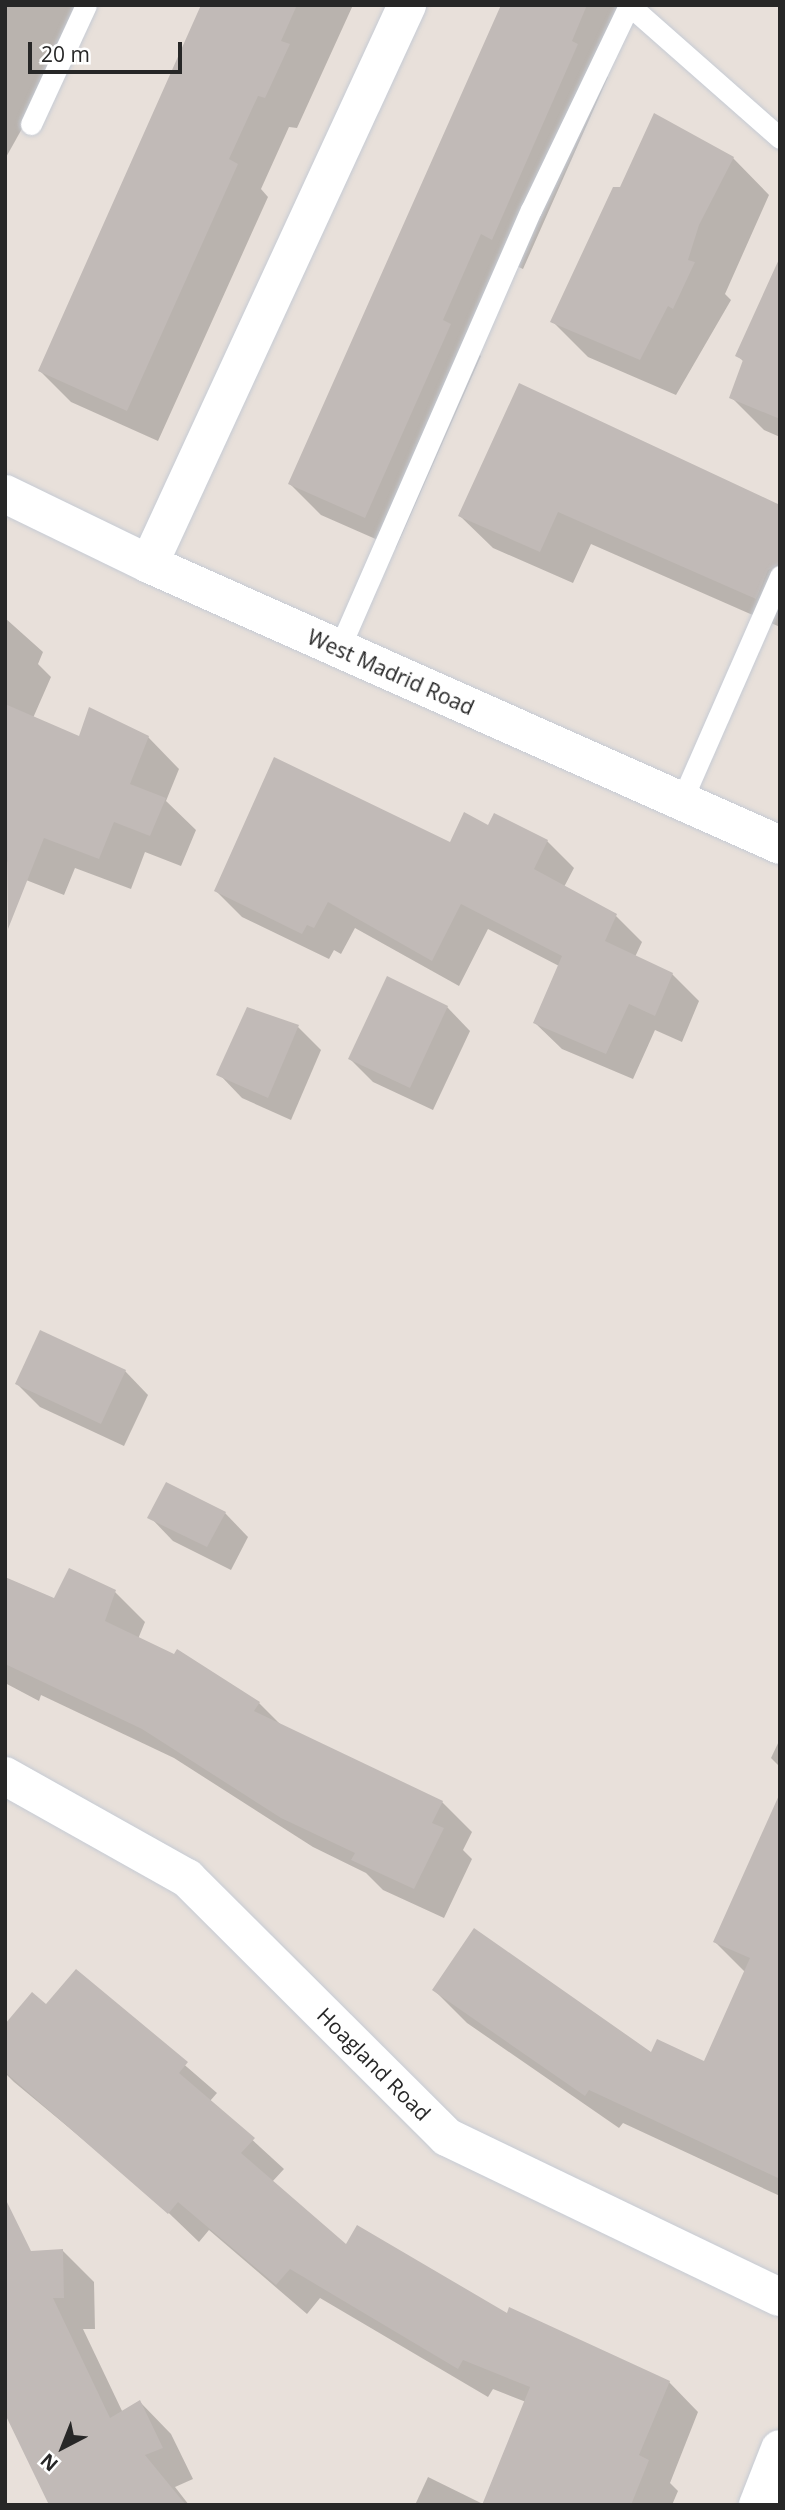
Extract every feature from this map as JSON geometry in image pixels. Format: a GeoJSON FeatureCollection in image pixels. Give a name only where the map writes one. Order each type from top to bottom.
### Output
{"type":"FeatureCollection","features":[{"type":"Feature","properties":{"kind":"street"},"geometry":{"type":"LineString","coordinates":[[149,564],[407,5]]}},
{"type":"Feature","properties":{"kind":"street","name":"West Madrid Road"},"geometry":{"type":"LineString","coordinates":[[5,494],[149,564],[780,845]]}},
{"type":"Feature","properties":{"kind":"street","name":"Hoagland Road"},"geometry":{"type":"LineString","coordinates":[[5,1776],[187,1878],[447,2137],[780,2297]]}},
{"type":"Feature","properties":{"kind":"street"},"geometry":{"type":"LineString","coordinates":[[758,2505],[780,2449]]}},
{"type":"Feature","properties":{"kind":"lane"},"geometry":{"type":"LineString","coordinates":[[32,124],[86,5]]}},
{"type":"Feature","properties":{"kind":"lane"},"geometry":{"type":"LineString","coordinates":[[339,649],[531,210],[629,5],[780,138]]}},
{"type":"Feature","properties":{"kind":"lane"},"geometry":{"type":"LineString","coordinates":[[681,802],[780,576]]}},
{"type":"Feature","properties":{"kind":"building"},"geometry":{"type":"Polygon","coordinates":[[[201,5],[297,5],[281,41],[290,44],[265,98],[258,96],[229,159],[238,164],[127,411],[38,371],[201,5]]]}},
{"type":"Feature","properties":{"kind":"building"},"geometry":{"type":"Polygon","coordinates":[[[501,5],[587,5],[572,41],[578,44],[492,240],[481,234],[443,320],[451,324],[365,518],[288,484],[501,5]]]}},
{"type":"Feature","properties":{"kind":"building"},"geometry":{"type":"Polygon","coordinates":[[[654,113],[734,157],[699,225],[688,260],[695,262],[673,309],[668,306],[640,360],[550,322],[613,187],[620,187],[654,113]]]}},
{"type":"Feature","properties":{"kind":"building"},"geometry":{"type":"Polygon","coordinates":[[[780,257],[780,419],[729,398],[743,360],[735,356],[780,257]]]}},
{"type":"Feature","properties":{"kind":"building"},"geometry":{"type":"Polygon","coordinates":[[[519,383],[780,505],[780,563],[768,570],[756,599],[558,512],[540,552],[458,516],[519,383]]]}},
{"type":"Feature","properties":{"kind":"building"},"geometry":{"type":"Polygon","coordinates":[[[5,704],[79,736],[89,707],[149,736],[130,784],[166,798],[150,836],[114,822],[99,859],[44,838],[8,929],[5,704]]]}},
{"type":"Feature","properties":{"kind":"building"},"geometry":{"type":"Polygon","coordinates":[[[274,757],[450,842],[464,812],[488,825],[494,813],[548,840],[534,869],[617,914],[605,941],[673,973],[655,1016],[629,1004],[606,1054],[533,1023],[562,956],[461,904],[432,961],[328,902],[314,928],[307,925],[302,934],[214,891],[274,757]]]}},
{"type":"Feature","properties":{"kind":"building"},"geometry":{"type":"Polygon","coordinates":[[[387,976],[448,1006],[410,1088],[348,1059],[387,976]]]}},
{"type":"Feature","properties":{"kind":"building"},"geometry":{"type":"Polygon","coordinates":[[[247,1007],[299,1025],[268,1098],[216,1075],[247,1007]]]}},
{"type":"Feature","properties":{"kind":"building"},"geometry":{"type":"Polygon","coordinates":[[[40,1330],[126,1370],[101,1424],[15,1384],[40,1330]]]}},
{"type":"Feature","properties":{"kind":"building"},"geometry":{"type":"Polygon","coordinates":[[[166,1482],[226,1512],[207,1547],[147,1518],[166,1482]]]}},
{"type":"Feature","properties":{"kind":"building"},"geometry":{"type":"Polygon","coordinates":[[[69,1568],[116,1590],[105,1621],[174,1654],[177,1649],[260,1702],[254,1711],[443,1801],[432,1823],[444,1828],[414,1889],[351,1860],[355,1853],[281,1818],[142,1729],[5,1664],[5,1577],[54,1598],[69,1568]]]}},
{"type":"Feature","properties":{"kind":"building"},"geometry":{"type":"Polygon","coordinates":[[[780,1793],[780,2179],[589,2090],[585,2096],[432,1990],[474,1928],[651,2052],[657,2039],[704,2061],[750,1958],[713,1942],[780,1793]]]}},
{"type":"Feature","properties":{"kind":"building"},"geometry":{"type":"Polygon","coordinates":[[[76,1969],[188,2062],[179,2073],[255,2138],[241,2153],[346,2244],[357,2225],[507,2313],[509,2307],[670,2381],[639,2455],[649,2460],[631,2505],[482,2505],[530,2387],[463,2360],[458,2369],[290,2269],[276,2285],[178,2202],[168,2214],[5,2072],[5,2024],[32,1992],[46,2004],[76,1969]]]}},
{"type":"Feature","properties":{"kind":"building"},"geometry":{"type":"Polygon","coordinates":[[[5,2198],[31,2251],[63,2249],[64,2298],[53,2298],[110,2418],[140,2400],[163,2448],[145,2455],[186,2505],[49,2505],[5,2414],[5,2198]]]}}]}
